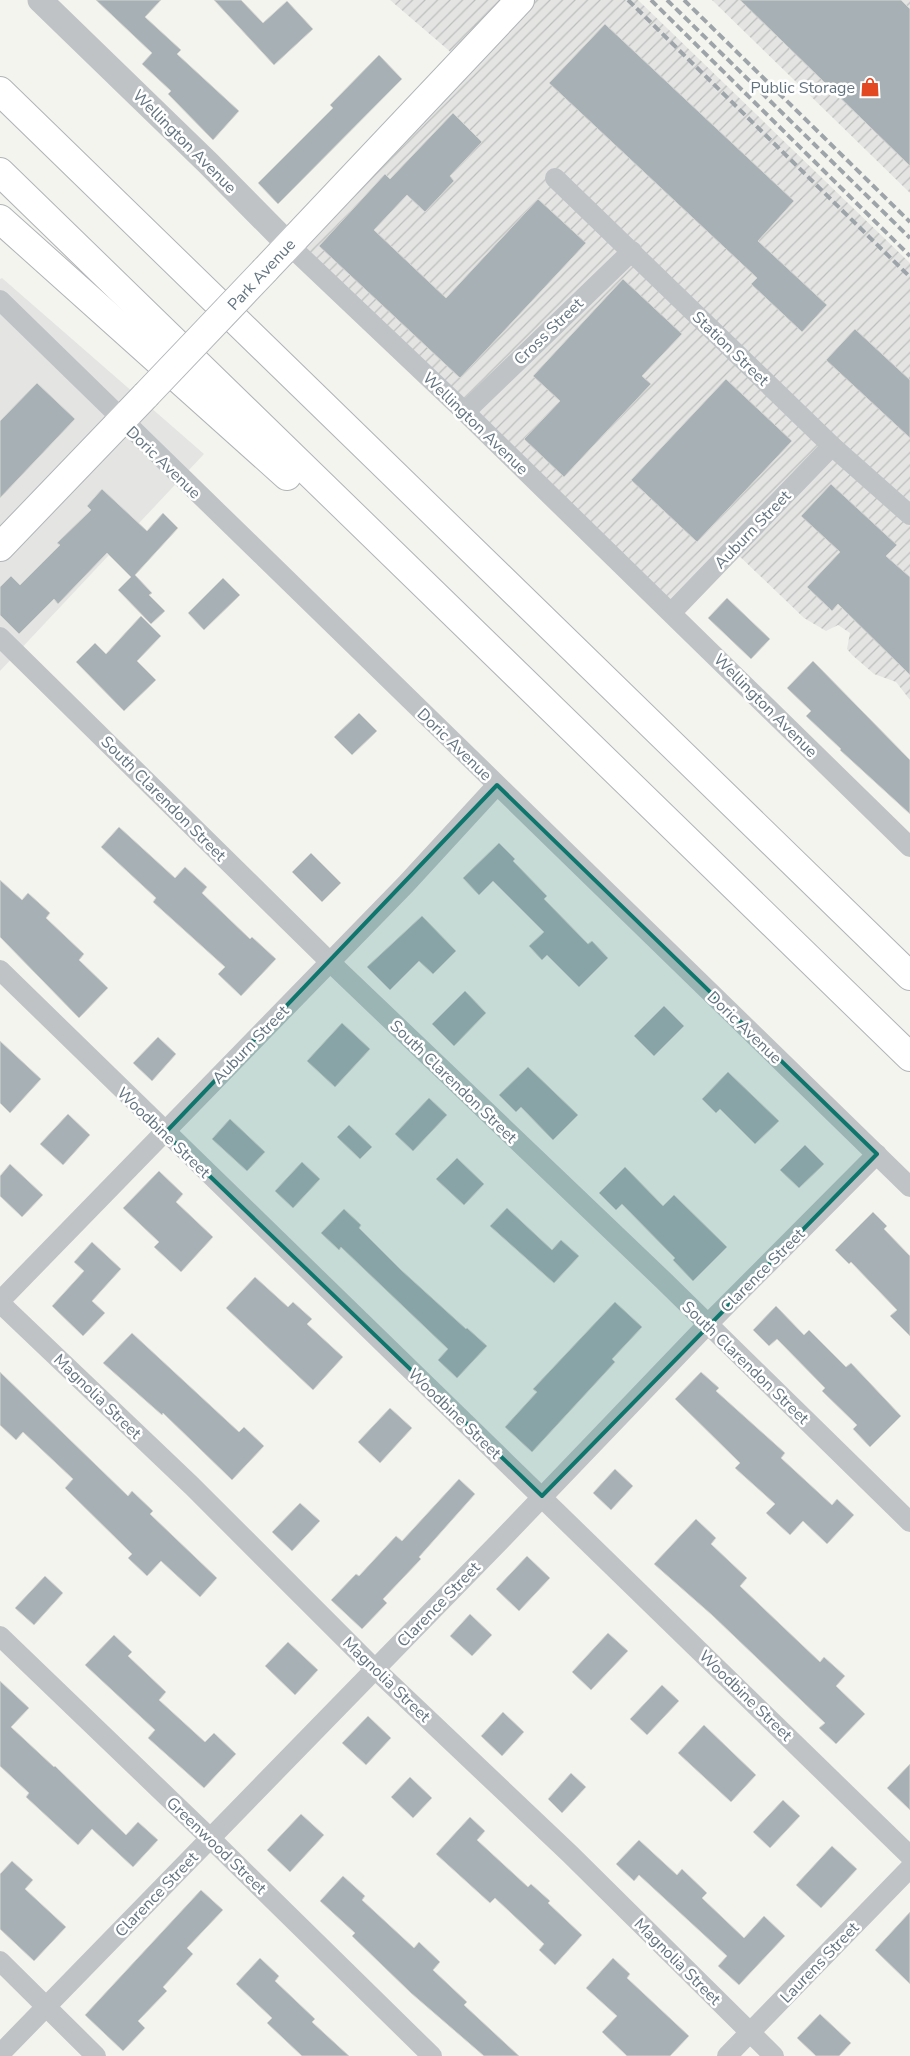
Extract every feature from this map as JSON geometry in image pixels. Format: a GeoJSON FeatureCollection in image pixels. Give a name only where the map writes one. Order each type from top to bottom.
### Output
{"type":"FeatureCollection","features":[{"type":"Feature","properties":{"kind":"main road","name":"Park Avenue"},"geometry":{"type":"LineString","coordinates":[[0,547],[520,0]]}},
{"type":"Feature","properties":{"kind":"main road"},"geometry":{"type":"LineString","coordinates":[[0,90],[910,976]]}},
{"type":"Feature","properties":{"kind":"main road"},"geometry":{"type":"LineString","coordinates":[[0,172],[910,1057]]}},
{"type":"Feature","properties":{"kind":"main road"},"geometry":{"type":"LineString","coordinates":[[0,219],[569,725]]}},
{"type":"Feature","properties":{"kind":"street","name":"Wellington Avenue"},"geometry":{"type":"LineString","coordinates":[[40,0],[208,163],[289,245],[672,612],[910,847]]}},
{"type":"Feature","properties":{"kind":"street","name":"Station Street"},"geometry":{"type":"LineString","coordinates":[[554,178],[632,250],[832,446],[910,515]]}},
{"type":"Feature","properties":{"kind":"street","name":"Cross Street"},"geometry":{"type":"LineString","coordinates":[[465,412],[632,250]]}},
{"type":"Feature","properties":{"kind":"street","name":"Doric Avenue"},"geometry":{"type":"LineString","coordinates":[[0,300],[910,1187]]}},
{"type":"Feature","properties":{"kind":"street","name":"Auburn Street"},"geometry":{"type":"LineString","coordinates":[[672,612],[832,446]]}},
{"type":"Feature","properties":{"kind":"street","name":"South Clarendon Street"},"geometry":{"type":"LineString","coordinates":[[0,637],[330,962],[910,1522]]}},
{"type":"Feature","properties":{"kind":"street","name":"Auburn Street"},"geometry":{"type":"LineString","coordinates":[[0,1302],[406,884],[497,785]]}},
{"type":"Feature","properties":{"kind":"street","name":"Woodbine Street"},"geometry":{"type":"LineString","coordinates":[[0,970],[165,1133],[542,1496],[910,1856]]}},
{"type":"Feature","properties":{"kind":"street","name":"Clarence Street"},"geometry":{"type":"LineString","coordinates":[[0,2054],[707,1325],[877,1154]]}},
{"type":"Feature","properties":{"kind":"street","name":"Magnolia Street"},"geometry":{"type":"LineString","coordinates":[[0,1302],[192,1486],[375,1669],[570,1854],[774,2056]]}},
{"type":"Feature","properties":{"kind":"street","name":"Greenwood Street"},"geometry":{"type":"LineString","coordinates":[[0,1636],[210,1838],[432,2056]]}},
{"type":"Feature","properties":{"kind":"street","name":"Laurens Street"},"geometry":{"type":"LineString","coordinates":[[727,2056],[910,1868]]}},
{"type":"Feature","properties":{"kind":"street"},"geometry":{"type":"LineString","coordinates":[[0,1961],[96,2056]]}},
{"type":"Feature","properties":{"kind":"highlighted area"},"geometry":{"type":"Polygon","coordinates":[[[497,785],[877,1154],[542,1496],[165,1133],[497,785]]]}},
{"type":"Feature","properties":{"kind":"shaded area"},"geometry":{"type":"Polygon","coordinates":[[[390,0],[638,0],[910,263],[910,700],[896,682],[874,674],[852,655],[847,649],[850,633],[838,625],[826,631],[804,618],[735,552],[672,610],[290,243],[454,55],[390,0]]]}},
{"type":"Feature","properties":{"kind":"shaded area","name":"Public Storage"},"geometry":{"type":"Polygon","coordinates":[[[712,0],[910,0],[910,193],[712,0]]]}},
{"type":"Feature","properties":{"kind":"shaded area"},"geometry":{"type":"Polygon","coordinates":[[[2,278],[204,454],[0,671],[0,279],[2,278]]]}},
{"type":"Feature","properties":{"kind":"building"},"geometry":{"type":"Polygon","coordinates":[[[96,0],[161,0],[145,17],[181,50],[177,54],[239,111],[213,140],[168,94],[171,91],[142,64],[152,53],[96,0]]]}},
{"type":"Feature","properties":{"kind":"building"},"geometry":{"type":"Polygon","coordinates":[[[214,0],[241,0],[263,23],[287,1],[313,29],[274,65],[214,0]]]}},
{"type":"Feature","properties":{"kind":"building","name":"Public Storage"},"geometry":{"type":"Polygon","coordinates":[[[740,0],[901,0],[910,9],[910,166],[740,0]]]}},
{"type":"Feature","properties":{"kind":"building"},"geometry":{"type":"Polygon","coordinates":[[[605,24],[794,201],[758,241],[827,305],[802,332],[751,284],[757,278],[549,83],[605,24]]]}},
{"type":"Feature","properties":{"kind":"building"},"geometry":{"type":"Polygon","coordinates":[[[379,55],[402,79],[278,204],[258,183],[333,108],[330,105],[379,55]]]}},
{"type":"Feature","properties":{"kind":"building"},"geometry":{"type":"Polygon","coordinates":[[[453,113],[482,142],[450,176],[454,181],[425,212],[407,195],[374,230],[446,298],[538,199],[586,243],[460,378],[319,246],[385,174],[390,179],[453,113]]]}},
{"type":"Feature","properties":{"kind":"building"},"geometry":{"type":"Polygon","coordinates":[[[623,279],[682,334],[642,376],[651,384],[564,477],[524,439],[560,401],[533,376],[623,279]]]}},
{"type":"Feature","properties":{"kind":"building"},"geometry":{"type":"Polygon","coordinates":[[[855,329],[910,380],[910,438],[826,360],[855,329]]]}},
{"type":"Feature","properties":{"kind":"building"},"geometry":{"type":"Polygon","coordinates":[[[726,379],[792,441],[697,542],[631,480],[726,379]]]}},
{"type":"Feature","properties":{"kind":"building"},"geometry":{"type":"Polygon","coordinates":[[[37,383],[75,419],[0,498],[0,421],[37,383]]]}},
{"type":"Feature","properties":{"kind":"building"},"geometry":{"type":"Polygon","coordinates":[[[831,484],[897,545],[886,556],[910,577],[910,675],[838,604],[832,611],[807,587],[840,552],[801,516],[831,484]]]}},
{"type":"Feature","properties":{"kind":"building"},"geometry":{"type":"Polygon","coordinates":[[[102,489],[147,531],[163,513],[178,528],[135,575],[152,593],[149,595],[165,611],[151,624],[118,590],[131,577],[107,553],[58,604],[54,599],[19,634],[0,615],[0,587],[11,576],[20,585],[60,545],[57,543],[91,510],[87,506],[102,489]]]}},
{"type":"Feature","properties":{"kind":"building"},"geometry":{"type":"Polygon","coordinates":[[[223,578],[240,595],[204,630],[188,613],[223,578]]]}},
{"type":"Feature","properties":{"kind":"building"},"geometry":{"type":"Polygon","coordinates":[[[727,598],[770,639],[751,659],[708,618],[727,598]]]}},
{"type":"Feature","properties":{"kind":"building"},"geometry":{"type":"Polygon","coordinates":[[[141,616],[161,636],[137,661],[156,680],[124,711],[76,662],[95,643],[106,654],[141,616]]]}},
{"type":"Feature","properties":{"kind":"building"},"geometry":{"type":"Polygon","coordinates":[[[813,661],[910,760],[910,814],[806,716],[811,711],[787,688],[813,661]]]}},
{"type":"Feature","properties":{"kind":"building"},"geometry":{"type":"Polygon","coordinates":[[[359,713],[377,731],[352,755],[334,737],[359,713]]]}},
{"type":"Feature","properties":{"kind":"building"},"geometry":{"type":"Polygon","coordinates":[[[119,827],[175,878],[185,867],[207,887],[202,893],[250,939],[252,937],[276,959],[241,996],[218,974],[225,967],[153,902],[156,898],[101,847],[119,827]]]}},
{"type":"Feature","properties":{"kind":"building"},"geometry":{"type":"Polygon","coordinates":[[[499,843],[515,859],[513,861],[547,896],[544,899],[588,944],[592,941],[608,958],[579,987],[547,955],[542,960],[529,946],[544,932],[493,881],[479,895],[463,878],[499,843]]]}},
{"type":"Feature","properties":{"kind":"building"},"geometry":{"type":"Polygon","coordinates":[[[311,853],[341,883],[322,902],[292,872],[311,853]]]}},
{"type":"Feature","properties":{"kind":"building"},"geometry":{"type":"Polygon","coordinates":[[[0,880],[22,900],[28,893],[50,913],[46,918],[84,954],[79,960],[108,988],[79,1018],[0,937],[0,880]]]}},
{"type":"Feature","properties":{"kind":"building"},"geometry":{"type":"Polygon","coordinates":[[[422,916],[456,951],[433,974],[419,961],[390,990],[367,967],[422,916]]]}},
{"type":"Feature","properties":{"kind":"building"},"geometry":{"type":"Polygon","coordinates":[[[465,991],[486,1013],[454,1046],[432,1024],[465,991]]]}},
{"type":"Feature","properties":{"kind":"building"},"geometry":{"type":"Polygon","coordinates":[[[664,1006],[684,1026],[654,1056],[634,1036],[664,1006]]]}},
{"type":"Feature","properties":{"kind":"building"},"geometry":{"type":"Polygon","coordinates":[[[342,1023],[370,1049],[335,1087],[307,1061],[342,1023]]]}},
{"type":"Feature","properties":{"kind":"building"},"geometry":{"type":"Polygon","coordinates":[[[158,1037],[176,1054],[152,1081],[133,1063],[158,1037]]]}},
{"type":"Feature","properties":{"kind":"building"},"geometry":{"type":"Polygon","coordinates":[[[0,1041],[41,1079],[10,1113],[0,1103],[0,1041]]]}},
{"type":"Feature","properties":{"kind":"building"},"geometry":{"type":"Polygon","coordinates":[[[528,1067],[578,1115],[553,1140],[521,1107],[516,1112],[499,1095],[528,1067]]]}},
{"type":"Feature","properties":{"kind":"building"},"geometry":{"type":"Polygon","coordinates":[[[728,1072],[779,1121],[755,1144],[720,1109],[716,1113],[702,1099],[728,1072]]]}},
{"type":"Feature","properties":{"kind":"building"},"geometry":{"type":"Polygon","coordinates":[[[429,1098],[447,1115],[413,1151],[395,1134],[429,1098]]]}},
{"type":"Feature","properties":{"kind":"building"},"geometry":{"type":"Polygon","coordinates":[[[68,1114],[90,1135],[63,1165],[40,1144],[68,1114]]]}},
{"type":"Feature","properties":{"kind":"building"},"geometry":{"type":"Polygon","coordinates":[[[230,1119],[265,1152],[247,1171],[212,1139],[230,1119]]]}},
{"type":"Feature","properties":{"kind":"building"},"geometry":{"type":"Polygon","coordinates":[[[349,1125],[372,1147],[360,1159],[337,1137],[349,1125]]]}},
{"type":"Feature","properties":{"kind":"building"},"geometry":{"type":"Polygon","coordinates":[[[805,1145],[824,1164],[799,1188],[780,1170],[805,1145]]]}},
{"type":"Feature","properties":{"kind":"building"},"geometry":{"type":"Polygon","coordinates":[[[457,1158],[484,1184],[464,1205],[436,1179],[457,1158]]]}},
{"type":"Feature","properties":{"kind":"building"},"geometry":{"type":"Polygon","coordinates":[[[302,1162],[320,1179],[293,1208],[275,1191],[302,1162]]]}},
{"type":"Feature","properties":{"kind":"building"},"geometry":{"type":"Polygon","coordinates":[[[10,1164],[43,1195],[22,1217],[0,1196],[0,1176],[10,1164]]]}},
{"type":"Feature","properties":{"kind":"building"},"geometry":{"type":"Polygon","coordinates":[[[625,1167],[663,1206],[674,1195],[727,1247],[693,1281],[673,1260],[675,1258],[622,1204],[616,1210],[599,1193],[625,1167]]]}},
{"type":"Feature","properties":{"kind":"building"},"geometry":{"type":"Polygon","coordinates":[[[159,1171],[183,1194],[176,1202],[213,1237],[181,1272],[154,1247],[159,1242],[123,1208],[159,1171]]]}},
{"type":"Feature","properties":{"kind":"building"},"geometry":{"type":"Polygon","coordinates":[[[507,1208],[552,1250],[561,1240],[579,1256],[554,1283],[490,1226],[507,1208]]]}},
{"type":"Feature","properties":{"kind":"building"},"geometry":{"type":"Polygon","coordinates":[[[344,1209],[361,1225],[359,1228],[401,1270],[487,1346],[457,1378],[438,1360],[448,1349],[341,1247],[339,1250],[321,1233],[344,1209]]]}},
{"type":"Feature","properties":{"kind":"building"},"geometry":{"type":"Polygon","coordinates":[[[873,1212],[887,1226],[884,1229],[910,1256],[910,1336],[890,1316],[897,1310],[851,1262],[849,1264],[835,1250],[873,1212]]]}},
{"type":"Feature","properties":{"kind":"building"},"geometry":{"type":"Polygon","coordinates":[[[92,1242],[121,1269],[92,1301],[105,1313],[83,1336],[52,1306],[84,1271],[74,1262],[92,1242]]]}},
{"type":"Feature","properties":{"kind":"building"},"geometry":{"type":"Polygon","coordinates":[[[255,1277],[288,1307],[293,1302],[312,1319],[307,1324],[343,1357],[313,1390],[226,1308],[255,1277]]]}},
{"type":"Feature","properties":{"kind":"building"},"geometry":{"type":"Polygon","coordinates":[[[615,1302],[642,1327],[612,1359],[615,1362],[532,1452],[505,1427],[537,1392],[533,1389],[615,1302]]]}},
{"type":"Feature","properties":{"kind":"building"},"geometry":{"type":"Polygon","coordinates":[[[776,1306],[804,1335],[809,1330],[846,1367],[851,1363],[901,1416],[870,1447],[853,1429],[857,1425],[822,1391],[825,1388],[777,1339],[769,1346],[753,1330],[776,1306]]]}},
{"type":"Feature","properties":{"kind":"building"},"geometry":{"type":"Polygon","coordinates":[[[132,1333],[239,1432],[244,1427],[264,1446],[232,1480],[163,1413],[162,1415],[103,1363],[132,1333]]]}},
{"type":"Feature","properties":{"kind":"building"},"geometry":{"type":"Polygon","coordinates":[[[0,1372],[128,1496],[132,1491],[153,1511],[150,1514],[217,1578],[200,1597],[161,1561],[147,1576],[128,1558],[132,1554],[65,1488],[73,1479],[23,1432],[16,1440],[0,1425],[0,1372]]]}},
{"type":"Feature","properties":{"kind":"building"},"geometry":{"type":"Polygon","coordinates":[[[701,1372],[719,1388],[716,1391],[785,1453],[781,1458],[832,1505],[837,1499],[854,1515],[827,1544],[803,1521],[790,1535],[766,1513],[775,1504],[735,1468],[740,1463],[675,1399],[701,1372]]]}},
{"type":"Feature","properties":{"kind":"building"},"geometry":{"type":"Polygon","coordinates":[[[390,1408],[412,1428],[380,1463],[358,1442],[390,1408]]]}},
{"type":"Feature","properties":{"kind":"building"},"geometry":{"type":"Polygon","coordinates":[[[615,1469],[633,1486],[611,1510],[593,1493],[615,1469]]]}},
{"type":"Feature","properties":{"kind":"building"},"geometry":{"type":"Polygon","coordinates":[[[459,1479],[475,1494],[419,1557],[421,1559],[383,1599],[387,1603],[362,1629],[331,1600],[356,1574],[359,1576],[396,1536],[402,1541],[459,1479]]]}},
{"type":"Feature","properties":{"kind":"building"},"geometry":{"type":"Polygon","coordinates":[[[300,1503],[320,1521],[292,1551],[272,1532],[300,1503]]]}},
{"type":"Feature","properties":{"kind":"building"},"geometry":{"type":"Polygon","coordinates":[[[696,1519],[716,1538],[711,1544],[747,1578],[740,1586],[820,1662],[824,1657],[845,1676],[836,1686],[865,1714],[836,1744],[819,1728],[825,1723],[712,1615],[654,1564],[696,1519]]]}},
{"type":"Feature","properties":{"kind":"building"},"geometry":{"type":"Polygon","coordinates":[[[527,1556],[550,1578],[519,1611],[496,1589],[527,1556]]]}},
{"type":"Feature","properties":{"kind":"building"},"geometry":{"type":"Polygon","coordinates":[[[45,1576],[63,1593],[34,1625],[15,1608],[45,1576]]]}},
{"type":"Feature","properties":{"kind":"building"},"geometry":{"type":"Polygon","coordinates":[[[470,1614],[492,1635],[472,1656],[450,1636],[470,1614]]]}},
{"type":"Feature","properties":{"kind":"building"},"geometry":{"type":"Polygon","coordinates":[[[608,1633],[628,1651],[591,1690],[572,1672],[608,1633]]]}},
{"type":"Feature","properties":{"kind":"building"},"geometry":{"type":"Polygon","coordinates":[[[114,1635],[132,1652],[128,1656],[166,1692],[159,1700],[205,1742],[214,1733],[236,1754],[204,1788],[148,1738],[155,1730],[85,1665],[114,1635]]]}},
{"type":"Feature","properties":{"kind":"building"},"geometry":{"type":"Polygon","coordinates":[[[288,1642],[318,1670],[295,1695],[265,1666],[288,1642]]]}},
{"type":"Feature","properties":{"kind":"building"},"geometry":{"type":"Polygon","coordinates":[[[0,1681],[29,1708],[11,1727],[55,1766],[126,1835],[138,1822],[158,1840],[133,1867],[92,1829],[78,1845],[26,1797],[29,1793],[0,1766],[0,1681]]]}},
{"type":"Feature","properties":{"kind":"building"},"geometry":{"type":"Polygon","coordinates":[[[662,1685],[679,1701],[647,1735],[630,1719],[662,1685]]]}},
{"type":"Feature","properties":{"kind":"building"},"geometry":{"type":"Polygon","coordinates":[[[503,1712],[524,1732],[502,1756],[481,1736],[503,1712]]]}},
{"type":"Feature","properties":{"kind":"building"},"geometry":{"type":"Polygon","coordinates":[[[368,1716],[391,1738],[366,1765],[342,1743],[368,1716]]]}},
{"type":"Feature","properties":{"kind":"building"},"geometry":{"type":"Polygon","coordinates":[[[704,1725],[756,1775],[731,1802],[678,1753],[704,1725]]]}},
{"type":"Feature","properties":{"kind":"building"},"geometry":{"type":"Polygon","coordinates":[[[910,1764],[910,1810],[887,1788],[910,1764]]]}},
{"type":"Feature","properties":{"kind":"building"},"geometry":{"type":"Polygon","coordinates":[[[571,1773],[586,1787],[562,1813],[548,1799],[571,1773]]]}},
{"type":"Feature","properties":{"kind":"building"},"geometry":{"type":"Polygon","coordinates":[[[410,1777],[432,1798],[413,1818],[391,1797],[410,1777]]]}},
{"type":"Feature","properties":{"kind":"building"},"geometry":{"type":"Polygon","coordinates":[[[783,1800],[800,1816],[770,1848],[753,1832],[783,1800]]]}},
{"type":"Feature","properties":{"kind":"building"},"geometry":{"type":"Polygon","coordinates":[[[301,1814],[324,1835],[290,1872],[267,1850],[301,1814]]]}},
{"type":"Feature","properties":{"kind":"building"},"geometry":{"type":"Polygon","coordinates":[[[470,1817],[485,1831],[477,1840],[528,1887],[531,1884],[550,1901],[548,1903],[582,1935],[555,1965],[539,1950],[544,1944],[495,1898],[490,1903],[436,1854],[470,1817]]]}},
{"type":"Feature","properties":{"kind":"building"},"geometry":{"type":"Polygon","coordinates":[[[639,1840],[677,1875],[682,1869],[707,1893],[702,1898],[744,1938],[764,1916],[785,1936],[739,1985],[718,1966],[727,1956],[639,1875],[634,1881],[616,1864],[639,1840]]]}},
{"type":"Feature","properties":{"kind":"building"},"geometry":{"type":"Polygon","coordinates":[[[832,1846],[857,1869],[821,1908],[796,1885],[832,1846]]]}},
{"type":"Feature","properties":{"kind":"building"},"geometry":{"type":"Polygon","coordinates":[[[12,1861],[33,1880],[25,1889],[66,1927],[34,1961],[0,1929],[0,1874],[12,1861]]]}},
{"type":"Feature","properties":{"kind":"building"},"geometry":{"type":"Polygon","coordinates":[[[343,1876],[365,1896],[362,1900],[414,1948],[419,1942],[440,1962],[433,1970],[467,2002],[464,2005],[519,2056],[484,2056],[411,1993],[352,1936],[355,1933],[320,1901],[343,1876]]]}},
{"type":"Feature","properties":{"kind":"building"},"geometry":{"type":"Polygon","coordinates":[[[201,1890],[223,1910],[187,1948],[193,1954],[163,1987],[167,1991],[138,2021],[145,2028],[123,2051],[85,2015],[201,1890]]]}},
{"type":"Feature","properties":{"kind":"building"},"geometry":{"type":"Polygon","coordinates":[[[910,1912],[910,1984],[875,1950],[910,1912]]]}},
{"type":"Feature","properties":{"kind":"building"},"geometry":{"type":"Polygon","coordinates":[[[260,1958],[279,1976],[275,1981],[315,2019],[312,2022],[349,2056],[302,2056],[267,2023],[272,2018],[236,1984],[260,1958]]]}},
{"type":"Feature","properties":{"kind":"building"},"geometry":{"type":"Polygon","coordinates":[[[613,1958],[630,1974],[627,1978],[689,2036],[670,2056],[627,2056],[602,2032],[617,2016],[586,1988],[613,1958]]]}},
{"type":"Feature","properties":{"kind":"building"},"geometry":{"type":"Polygon","coordinates":[[[820,2014],[851,2043],[839,2056],[816,2056],[797,2038],[820,2014]]]}},
{"type":"Feature","properties":{"kind":"railway"},"geometry":{"type":"LineString","coordinates":[[628,0],[910,277]]}},
{"type":"Feature","properties":{"kind":"railway"},"geometry":{"type":"LineString","coordinates":[[651,0],[910,256]]}},
{"type":"Feature","properties":{"kind":"railway"},"geometry":{"type":"LineString","coordinates":[[667,0],[910,238]]}},
{"type":"Feature","properties":{"kind":"railway"},"geometry":{"type":"LineString","coordinates":[[684,0],[910,222]]}},
{"type":"Feature","properties":{"kind":"place","name":"Public Storage"},"geometry":{"type":"Point","coordinates":[870,87]}}]}
